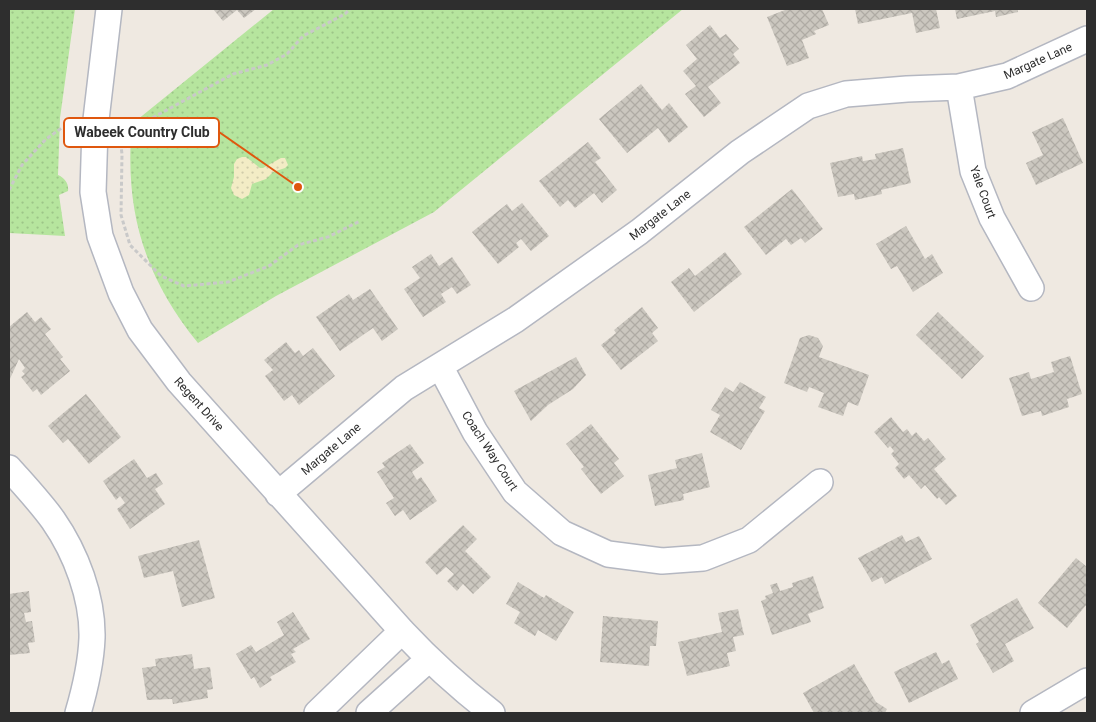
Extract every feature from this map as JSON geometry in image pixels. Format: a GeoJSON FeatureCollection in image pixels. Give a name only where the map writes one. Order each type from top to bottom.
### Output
{"type":"FeatureCollection","features":[{"type":"Feature","properties":{"kind":"street","name":"Regent Drive"},"geometry":{"type":"LineString","coordinates":[[109,9],[95,128],[93,192],[105,254],[120,293],[140,330],[179,382],[402,631],[429,659],[492,713]]}},
{"type":"Feature","properties":{"kind":"street","name":"Margate Lane"},"geometry":{"type":"LineString","coordinates":[[278,494],[404,388],[515,320],[639,232],[740,152],[808,106],[846,94],[959,87],[1007,76],[1087,39]]}},
{"type":"Feature","properties":{"kind":"street","name":"Yale Court"},"geometry":{"type":"LineString","coordinates":[[959,87],[973,171],[992,218],[1031,288]]}},
{"type":"Feature","properties":{"kind":"street","name":"Coach Way Court"},"geometry":{"type":"LineString","coordinates":[[440,366],[475,432],[515,492],[562,533],[608,554],[662,561],[703,558],[749,540],[820,482]]}},
{"type":"Feature","properties":{"kind":"street"},"geometry":{"type":"LineString","coordinates":[[9,468],[52,519],[67,541],[79,569],[89,606],[92,637],[85,686],[78,713]]}},
{"type":"Feature","properties":{"kind":"street"},"geometry":{"type":"LineString","coordinates":[[317,713],[402,631]]}},
{"type":"Feature","properties":{"kind":"street"},"geometry":{"type":"LineString","coordinates":[[369,713],[429,659]]}},
{"type":"Feature","properties":{"kind":"street"},"geometry":{"type":"LineString","coordinates":[[1033,713],[1087,681]]}},
{"type":"Feature","properties":{"kind":"path"},"geometry":{"type":"LineString","coordinates":[[114,129],[119,130],[141,124],[233,74],[267,65],[286,54],[303,36],[345,14],[350,9]]}},
{"type":"Feature","properties":{"kind":"path"},"geometry":{"type":"LineString","coordinates":[[9,190],[22,165],[46,139],[63,126],[78,126]]}},
{"type":"Feature","properties":{"kind":"path"},"geometry":{"type":"LineString","coordinates":[[119,130],[122,154],[121,215],[130,245],[161,276],[184,286],[228,282],[269,266],[298,245],[328,237],[360,221]]}},
{"type":"Feature","properties":{"kind":"green space"},"geometry":{"type":"Polygon","coordinates":[[[9,9],[75,9],[60,118],[58,175],[63,178],[68,186],[68,191],[59,195],[65,236],[9,233],[9,9]]]}},
{"type":"Feature","properties":{"kind":"green space"},"geometry":{"type":"Polygon","coordinates":[[[274,9],[683,9],[434,212],[276,296],[198,343],[179,318],[164,293],[151,267],[142,241],[131,185],[132,124],[274,9]]]}},
{"type":"Feature","properties":{"kind":"sand"},"geometry":{"type":"Polygon","coordinates":[[[246,157],[260,168],[281,158],[285,158],[288,165],[273,172],[266,179],[252,184],[249,195],[242,199],[234,195],[231,188],[234,177],[234,164],[237,159],[246,157]]]}},
{"type":"Feature","properties":{"kind":"building"},"geometry":{"type":"Polygon","coordinates":[[[213,9],[256,9],[244,18],[237,10],[223,21],[213,9]]]}},
{"type":"Feature","properties":{"kind":"building"},"geometry":{"type":"Polygon","coordinates":[[[785,9],[822,9],[829,25],[814,31],[816,34],[802,40],[809,58],[787,66],[767,17],[785,9]]]}},
{"type":"Feature","properties":{"kind":"building"},"geometry":{"type":"Polygon","coordinates":[[[855,9],[936,9],[940,28],[916,33],[912,13],[858,24],[855,9]]]}},
{"type":"Feature","properties":{"kind":"building"},"geometry":{"type":"Polygon","coordinates":[[[955,9],[1018,9],[1018,12],[996,17],[995,11],[957,19],[955,9]]]}},
{"type":"Feature","properties":{"kind":"building"},"geometry":{"type":"Polygon","coordinates":[[[710,25],[720,38],[726,34],[739,49],[733,54],[740,63],[708,87],[721,103],[704,117],[685,94],[696,86],[683,71],[697,59],[686,45],[710,25]]]}},
{"type":"Feature","properties":{"kind":"building"},"geometry":{"type":"Polygon","coordinates":[[[641,84],[662,110],[669,103],[688,127],[669,143],[658,128],[627,153],[599,119],[641,84]]]}},
{"type":"Feature","properties":{"kind":"building"},"geometry":{"type":"Polygon","coordinates":[[[1063,118],[1083,163],[1036,185],[1026,163],[1043,155],[1032,132],[1063,118]]]}},
{"type":"Feature","properties":{"kind":"building"},"geometry":{"type":"Polygon","coordinates":[[[588,142],[601,158],[595,162],[617,190],[602,203],[594,193],[575,208],[568,200],[560,207],[539,181],[588,142]]]}},
{"type":"Feature","properties":{"kind":"building"},"geometry":{"type":"Polygon","coordinates":[[[903,148],[911,183],[881,190],[882,194],[855,200],[854,194],[838,197],[830,163],[862,156],[863,161],[876,159],[875,154],[903,148]]]}},
{"type":"Feature","properties":{"kind":"building"},"geometry":{"type":"Polygon","coordinates":[[[792,189],[823,229],[805,243],[801,238],[791,245],[786,239],[766,255],[744,227],[792,189]]]}},
{"type":"Feature","properties":{"kind":"building"},"geometry":{"type":"Polygon","coordinates":[[[522,203],[549,236],[531,251],[521,239],[516,243],[519,247],[498,264],[472,232],[507,204],[512,211],[522,203]]]}},
{"type":"Feature","properties":{"kind":"building"},"geometry":{"type":"Polygon","coordinates":[[[906,226],[925,259],[932,254],[943,273],[913,292],[897,266],[891,269],[876,244],[906,226]]]}},
{"type":"Feature","properties":{"kind":"building"},"geometry":{"type":"Polygon","coordinates":[[[725,252],[742,274],[694,312],[671,282],[689,268],[695,276],[725,252]]]}},
{"type":"Feature","properties":{"kind":"building"},"geometry":{"type":"Polygon","coordinates":[[[431,254],[439,266],[452,257],[471,285],[457,294],[452,287],[441,294],[446,302],[423,317],[404,289],[420,278],[412,267],[431,254]]]}},
{"type":"Feature","properties":{"kind":"building"},"geometry":{"type":"Polygon","coordinates":[[[370,289],[398,329],[382,341],[373,328],[340,351],[316,317],[349,294],[353,300],[370,289]]]}},
{"type":"Feature","properties":{"kind":"building"},"geometry":{"type":"Polygon","coordinates":[[[642,307],[658,328],[652,333],[658,341],[621,370],[601,345],[616,333],[614,330],[642,307]]]}},
{"type":"Feature","properties":{"kind":"building"},"geometry":{"type":"Polygon","coordinates":[[[27,312],[35,322],[41,317],[51,329],[45,334],[63,357],[60,359],[70,371],[41,395],[37,389],[33,392],[21,377],[25,374],[22,371],[25,368],[19,359],[9,381],[9,327],[27,312]]]}},
{"type":"Feature","properties":{"kind":"building"},"geometry":{"type":"Polygon","coordinates":[[[938,312],[984,356],[962,379],[916,335],[938,312]]]}},
{"type":"Feature","properties":{"kind":"building"},"geometry":{"type":"Polygon","coordinates":[[[809,335],[818,338],[823,346],[819,357],[869,375],[858,406],[848,402],[843,416],[818,407],[824,393],[809,387],[807,392],[784,383],[800,338],[809,335]]]}},
{"type":"Feature","properties":{"kind":"building"},"geometry":{"type":"Polygon","coordinates":[[[286,342],[295,353],[299,350],[303,356],[313,348],[335,376],[299,405],[292,395],[284,401],[265,376],[273,370],[264,360],[286,342]]]}},
{"type":"Feature","properties":{"kind":"building"},"geometry":{"type":"Polygon","coordinates":[[[1070,356],[1082,394],[1067,399],[1069,407],[1042,416],[1041,411],[1022,416],[1009,378],[1029,372],[1031,379],[1054,372],[1051,362],[1070,356]]]}},
{"type":"Feature","properties":{"kind":"building"},"geometry":{"type":"Polygon","coordinates":[[[576,357],[586,375],[573,389],[548,405],[531,421],[514,391],[576,357]]]}},
{"type":"Feature","properties":{"kind":"building"},"geometry":{"type":"Polygon","coordinates":[[[740,382],[766,397],[759,408],[765,411],[741,450],[710,432],[720,415],[711,410],[725,387],[733,392],[740,382]]]}},
{"type":"Feature","properties":{"kind":"building"},"geometry":{"type":"Polygon","coordinates":[[[86,394],[121,437],[89,464],[68,439],[63,443],[48,426],[86,394]]]}},
{"type":"Feature","properties":{"kind":"building"},"geometry":{"type":"Polygon","coordinates":[[[891,417],[903,432],[907,429],[912,436],[916,432],[924,441],[928,438],[946,459],[934,469],[957,496],[946,505],[939,497],[937,499],[925,485],[921,489],[909,475],[904,479],[895,468],[899,464],[891,454],[894,451],[890,446],[888,448],[874,432],[891,417]]]}},
{"type":"Feature","properties":{"kind":"building"},"geometry":{"type":"Polygon","coordinates":[[[591,424],[619,459],[614,463],[624,476],[601,494],[581,469],[584,467],[566,444],[591,424]]]}},
{"type":"Feature","properties":{"kind":"building"},"geometry":{"type":"Polygon","coordinates":[[[410,444],[424,463],[412,472],[417,480],[421,477],[437,501],[410,520],[403,510],[395,516],[386,503],[394,498],[377,472],[385,467],[382,463],[410,444]]]}},
{"type":"Feature","properties":{"kind":"building"},"geometry":{"type":"Polygon","coordinates":[[[702,453],[710,487],[683,494],[684,500],[655,506],[648,475],[677,468],[675,460],[702,453]]]}},
{"type":"Feature","properties":{"kind":"building"},"geometry":{"type":"Polygon","coordinates":[[[134,459],[147,478],[156,473],[163,484],[155,489],[165,504],[130,529],[117,509],[125,503],[120,496],[116,500],[103,481],[134,459]]]}},
{"type":"Feature","properties":{"kind":"building"},"geometry":{"type":"Polygon","coordinates":[[[463,525],[477,539],[465,551],[491,577],[473,594],[463,584],[457,591],[447,581],[454,574],[446,567],[437,575],[425,562],[463,525]]]}},
{"type":"Feature","properties":{"kind":"building"},"geometry":{"type":"Polygon","coordinates":[[[902,535],[906,542],[919,536],[932,559],[885,584],[882,577],[872,582],[858,558],[902,535]]]}},
{"type":"Feature","properties":{"kind":"building"},"geometry":{"type":"Polygon","coordinates":[[[199,540],[215,598],[182,607],[173,571],[144,578],[138,556],[199,540]]]}},
{"type":"Feature","properties":{"kind":"building"},"geometry":{"type":"Polygon","coordinates":[[[1076,558],[1087,567],[1087,604],[1067,628],[1038,603],[1076,558]]]}},
{"type":"Feature","properties":{"kind":"building"},"geometry":{"type":"Polygon","coordinates":[[[813,576],[824,608],[808,614],[811,622],[772,635],[761,601],[766,599],[765,596],[773,593],[770,585],[777,583],[780,591],[793,587],[792,583],[813,576]]]}},
{"type":"Feature","properties":{"kind":"building"},"geometry":{"type":"Polygon","coordinates":[[[518,582],[544,598],[546,595],[574,612],[556,641],[538,630],[535,636],[514,623],[520,612],[506,604],[518,582]]]}},
{"type":"Feature","properties":{"kind":"building"},"geometry":{"type":"Polygon","coordinates":[[[29,591],[31,612],[24,613],[26,622],[32,621],[35,642],[28,643],[30,653],[9,655],[9,594],[29,591]]]}},
{"type":"Feature","properties":{"kind":"building"},"geometry":{"type":"Polygon","coordinates":[[[1017,598],[1034,628],[1005,644],[1014,661],[993,673],[976,644],[979,642],[970,625],[1017,598]]]}},
{"type":"Feature","properties":{"kind":"building"},"geometry":{"type":"Polygon","coordinates":[[[738,609],[744,635],[733,637],[736,651],[727,653],[730,666],[687,676],[678,642],[722,632],[718,613],[738,609]]]}},
{"type":"Feature","properties":{"kind":"building"},"geometry":{"type":"Polygon","coordinates":[[[293,612],[310,639],[293,649],[296,652],[291,654],[296,662],[270,677],[272,680],[260,688],[254,677],[251,679],[236,654],[251,645],[256,652],[284,635],[277,622],[293,612]]]}},
{"type":"Feature","properties":{"kind":"building"},"geometry":{"type":"Polygon","coordinates":[[[603,616],[658,621],[656,646],[650,646],[649,666],[600,662],[603,616]]]}},
{"type":"Feature","properties":{"kind":"building"},"geometry":{"type":"Polygon","coordinates":[[[936,652],[942,664],[949,660],[958,679],[909,703],[894,672],[936,652]]]}},
{"type":"Feature","properties":{"kind":"building"},"geometry":{"type":"Polygon","coordinates":[[[192,654],[194,669],[210,667],[213,689],[207,690],[208,698],[173,704],[172,699],[147,700],[142,668],[156,666],[155,659],[192,654]]]}},
{"type":"Feature","properties":{"kind":"building"},"geometry":{"type":"Polygon","coordinates":[[[854,664],[876,702],[887,709],[885,713],[814,713],[803,693],[854,664]]]}},
{"type":"Feature","properties":{"kind":"place","name":"Wabeek Country Club"},"geometry":{"type":"Point","coordinates":[298,187]}}]}
